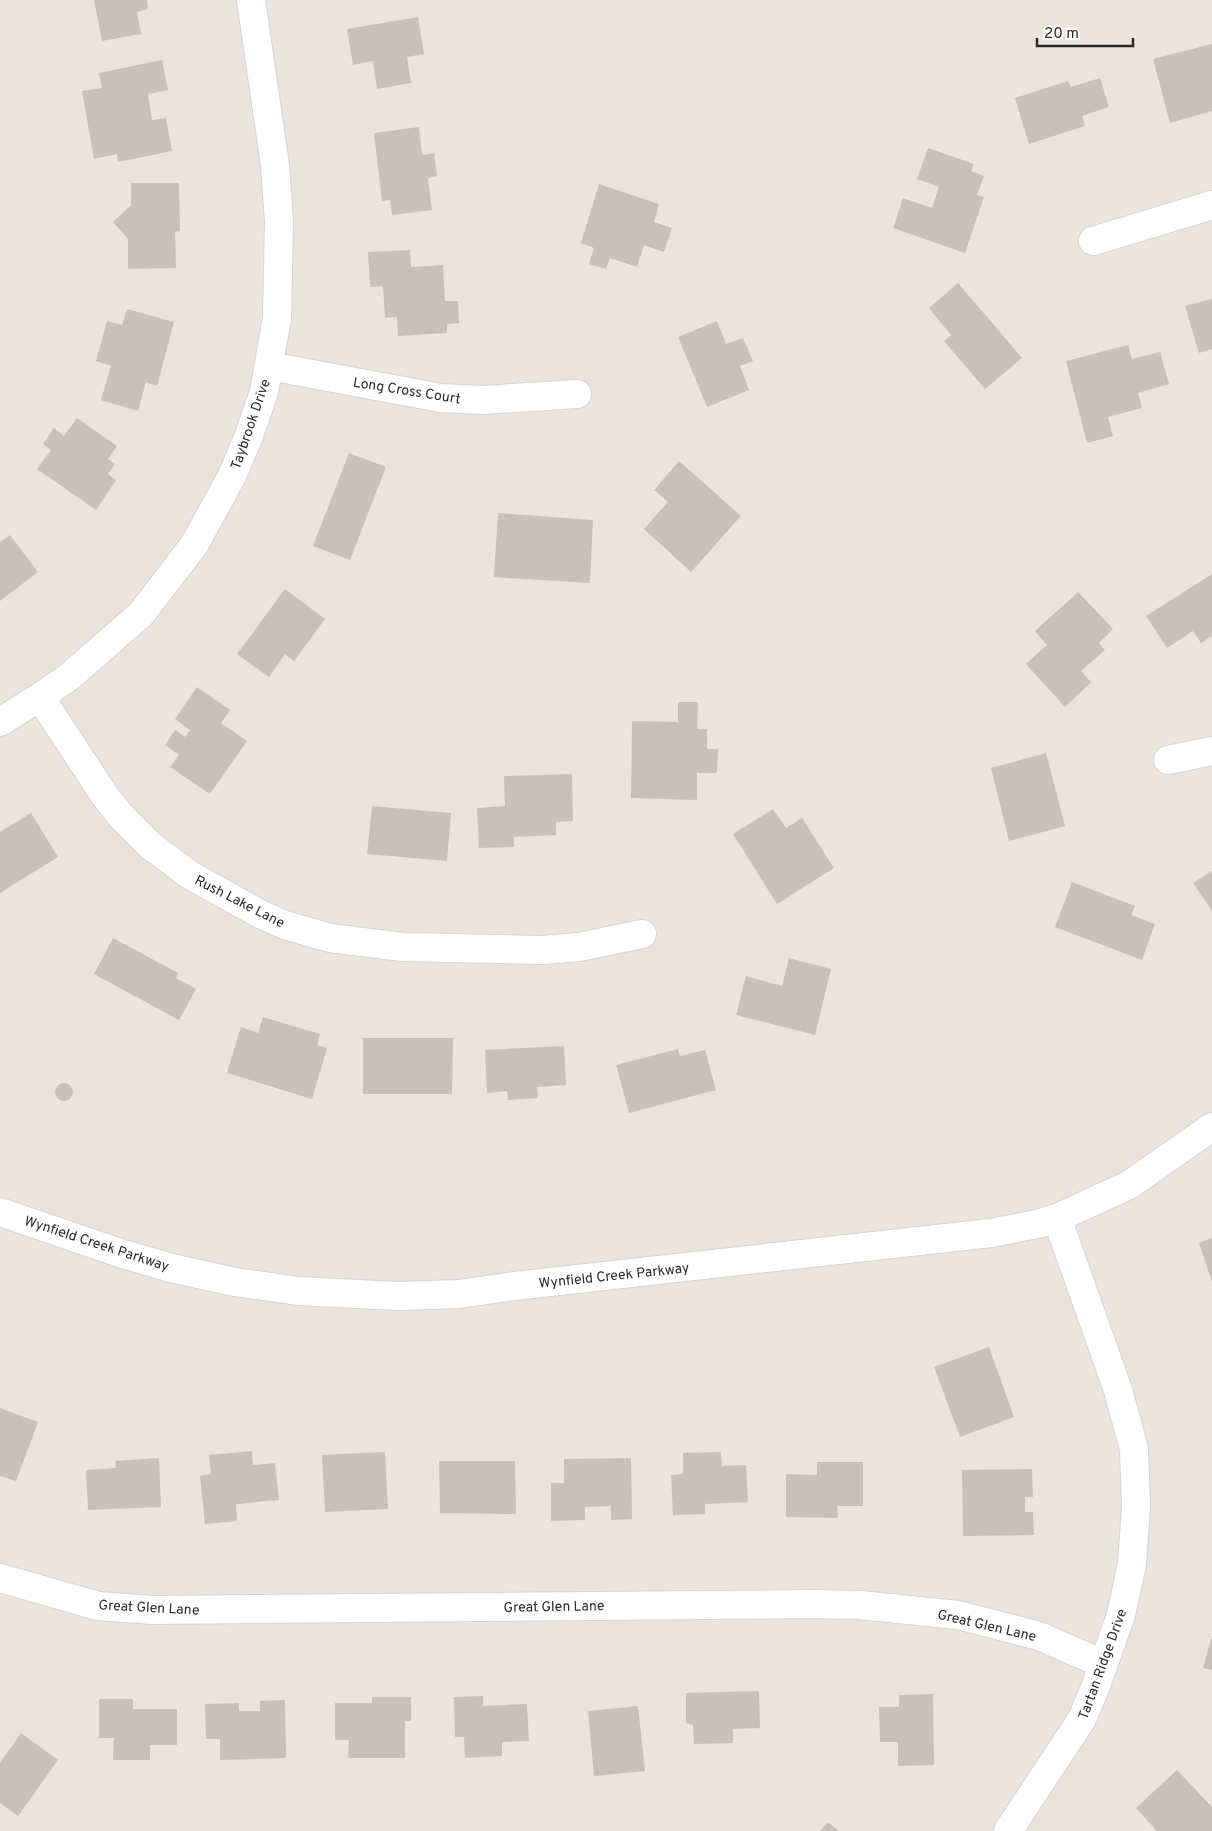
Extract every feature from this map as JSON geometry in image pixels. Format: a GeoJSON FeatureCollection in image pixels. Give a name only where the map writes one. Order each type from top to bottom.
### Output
{"type":"FeatureCollection","features":[{"type":"Feature","properties":{"kind":"street","name":"Taybrook Drive"},"geometry":{"type":"LineString","coordinates":[[0,722],[69,676],[141,614],[194,545],[232,476],[264,392],[277,318],[279,222],[275,165],[251,0]]}},
{"type":"Feature","properties":{"kind":"street"},"geometry":{"type":"LineString","coordinates":[[1094,241],[1212,205]]}},
{"type":"Feature","properties":{"kind":"street","name":"Long Cross Court"},"geometry":{"type":"LineString","coordinates":[[269,366],[441,398],[482,400],[577,394]]}},
{"type":"Feature","properties":{"kind":"street","name":"Rush Lake Lane"},"geometry":{"type":"LineString","coordinates":[[40,697],[105,796],[121,816],[151,846],[190,876],[260,914],[285,925],[330,938],[404,948],[543,950],[579,947],[642,934]]}},
{"type":"Feature","properties":{"kind":"street"},"geometry":{"type":"LineString","coordinates":[[1168,760],[1212,751]]}},
{"type":"Feature","properties":{"kind":"street","name":"Wynfield Creek Parkway"},"geometry":{"type":"LineString","coordinates":[[0,1212],[120,1253],[171,1268],[235,1282],[298,1291],[398,1296],[459,1294],[514,1286],[992,1233],[1037,1224],[1057,1218],[1129,1185],[1212,1127]]}},
{"type":"Feature","properties":{"kind":"street","name":"Tartan Ridge Drive"},"geometry":{"type":"LineString","coordinates":[[1008,1831],[1082,1720],[1121,1615],[1132,1564],[1136,1506],[1134,1449],[1118,1390],[1057,1218]]}},
{"type":"Feature","properties":{"kind":"street","name":"Great Glen Lane"},"geometry":{"type":"LineString","coordinates":[[0,1578],[98,1606],[153,1610],[860,1605],[958,1615],[1039,1636],[1103,1664]]}},
{"type":"Feature","properties":{"kind":"building"},"geometry":{"type":"Polygon","coordinates":[[[94,0],[147,0],[148,9],[137,12],[141,34],[102,41],[94,0]]]}},
{"type":"Feature","properties":{"kind":"building"},"geometry":{"type":"Polygon","coordinates":[[[418,17],[424,54],[407,57],[411,83],[377,89],[373,61],[353,65],[347,29],[418,17]]]}},
{"type":"Feature","properties":{"kind":"building"},"geometry":{"type":"Polygon","coordinates":[[[1212,44],[1212,111],[1170,123],[1153,59],[1212,44]]]}},
{"type":"Feature","properties":{"kind":"building"},"geometry":{"type":"Polygon","coordinates":[[[162,60],[168,90],[148,94],[152,120],[166,118],[172,151],[118,162],[117,154],[94,159],[82,91],[102,88],[99,73],[162,60]]]}},
{"type":"Feature","properties":{"kind":"building"},"geometry":{"type":"Polygon","coordinates":[[[1100,78],[1109,107],[1082,116],[1085,126],[1029,144],[1015,98],[1068,81],[1071,87],[1100,78]]]}},
{"type":"Feature","properties":{"kind":"building"},"geometry":{"type":"Polygon","coordinates":[[[419,127],[422,155],[434,153],[437,176],[428,178],[432,210],[392,215],[390,200],[382,201],[374,133],[419,127]]]}},
{"type":"Feature","properties":{"kind":"building"},"geometry":{"type":"Polygon","coordinates":[[[928,148],[974,164],[971,171],[984,176],[977,195],[984,197],[965,253],[893,228],[903,198],[932,208],[939,187],[917,179],[928,148]]]}},
{"type":"Feature","properties":{"kind":"building"},"geometry":{"type":"Polygon","coordinates":[[[131,183],[179,183],[180,231],[175,232],[176,268],[128,269],[128,239],[113,222],[131,205],[131,183]]]}},
{"type":"Feature","properties":{"kind":"building"},"geometry":{"type":"Polygon","coordinates":[[[599,184],[659,204],[654,222],[672,228],[664,252],[644,245],[637,267],[610,258],[606,269],[589,264],[594,248],[581,243],[599,184]]]}},
{"type":"Feature","properties":{"kind":"building"},"geometry":{"type":"Polygon","coordinates":[[[410,250],[411,267],[443,265],[445,301],[458,301],[459,323],[447,324],[447,333],[398,336],[397,317],[385,318],[383,286],[370,287],[368,252],[410,250]]]}},
{"type":"Feature","properties":{"kind":"building"},"geometry":{"type":"Polygon","coordinates":[[[958,283],[1022,358],[985,389],[944,341],[951,335],[929,308],[958,283]]]}},
{"type":"Feature","properties":{"kind":"building"},"geometry":{"type":"Polygon","coordinates":[[[1212,299],[1212,349],[1199,353],[1185,306],[1212,299]]]}},
{"type":"Feature","properties":{"kind":"building"},"geometry":{"type":"Polygon","coordinates":[[[127,309],[174,322],[157,386],[146,382],[138,411],[101,400],[111,366],[96,361],[107,321],[122,325],[127,309]]]}},
{"type":"Feature","properties":{"kind":"building"},"geometry":{"type":"Polygon","coordinates":[[[717,321],[726,344],[743,338],[753,361],[740,366],[749,390],[707,407],[678,337],[717,321]]]}},
{"type":"Feature","properties":{"kind":"building"},"geometry":{"type":"Polygon","coordinates":[[[1128,345],[1132,359],[1160,352],[1169,384],[1138,393],[1142,408],[1108,417],[1113,436],[1087,443],[1066,361],[1128,345]]]}},
{"type":"Feature","properties":{"kind":"building"},"geometry":{"type":"Polygon","coordinates":[[[77,418],[117,446],[108,459],[115,464],[108,474],[116,480],[96,510],[37,469],[51,450],[43,444],[54,428],[64,436],[77,418]]]}},
{"type":"Feature","properties":{"kind":"building"},"geometry":{"type":"Polygon","coordinates":[[[349,453],[386,467],[350,560],[313,546],[349,453]]]}},
{"type":"Feature","properties":{"kind":"building"},"geometry":{"type":"Polygon","coordinates":[[[679,461],[741,516],[691,572],[644,529],[668,502],[654,490],[679,461]]]}},
{"type":"Feature","properties":{"kind":"building"},"geometry":{"type":"Polygon","coordinates":[[[498,513],[593,520],[590,583],[494,577],[498,513]]]}},
{"type":"Feature","properties":{"kind":"building"},"geometry":{"type":"Polygon","coordinates":[[[10,535],[38,572],[0,601],[0,542],[10,535]]]}},
{"type":"Feature","properties":{"kind":"building"},"geometry":{"type":"Polygon","coordinates":[[[1212,574],[1212,636],[1201,643],[1193,631],[1167,648],[1146,616],[1212,574]]]}},
{"type":"Feature","properties":{"kind":"building"},"geometry":{"type":"Polygon","coordinates":[[[285,589],[325,619],[294,661],[285,654],[269,677],[237,654],[285,589]]]}},
{"type":"Feature","properties":{"kind":"building"},"geometry":{"type":"Polygon","coordinates":[[[1078,592],[1113,629],[1099,643],[1105,650],[1081,671],[1091,682],[1065,707],[1026,664],[1047,645],[1035,631],[1078,592]]]}},
{"type":"Feature","properties":{"kind":"building"},"geometry":{"type":"Polygon","coordinates":[[[197,687],[230,710],[221,723],[247,741],[210,794],[170,767],[179,755],[165,745],[175,730],[185,737],[190,730],[175,719],[197,687]]]}},
{"type":"Feature","properties":{"kind":"building"},"geometry":{"type":"Polygon","coordinates":[[[678,702],[698,702],[697,729],[707,729],[707,749],[718,749],[717,773],[697,773],[697,800],[631,798],[632,721],[678,722],[678,702]]]}},
{"type":"Feature","properties":{"kind":"building"},"geometry":{"type":"Polygon","coordinates":[[[1046,753],[1065,826],[1009,841],[991,768],[1046,753]]]}},
{"type":"Feature","properties":{"kind":"building"},"geometry":{"type":"Polygon","coordinates":[[[572,774],[573,821],[556,822],[556,835],[514,837],[514,847],[479,848],[477,808],[505,806],[504,776],[572,774]]]}},
{"type":"Feature","properties":{"kind":"building"},"geometry":{"type":"Polygon","coordinates":[[[372,806],[451,813],[447,861],[367,854],[372,806]]]}},
{"type":"Feature","properties":{"kind":"building"},"geometry":{"type":"Polygon","coordinates":[[[773,809],[786,828],[802,818],[834,868],[777,904],[733,834],[773,809]]]}},
{"type":"Feature","properties":{"kind":"building"},"geometry":{"type":"Polygon","coordinates":[[[31,813],[58,857],[0,893],[0,832],[31,813]]]}},
{"type":"Feature","properties":{"kind":"building"},"geometry":{"type":"Polygon","coordinates":[[[1212,871],[1212,911],[1193,883],[1212,871]]]}},
{"type":"Feature","properties":{"kind":"building"},"geometry":{"type":"Polygon","coordinates":[[[1072,882],[1135,906],[1131,915],[1155,924],[1142,960],[1055,927],[1072,882]]]}},
{"type":"Feature","properties":{"kind":"building"},"geometry":{"type":"Polygon","coordinates":[[[113,938],[178,973],[176,978],[196,989],[179,1020],[94,974],[113,938]]]}},
{"type":"Feature","properties":{"kind":"building"},"geometry":{"type":"Polygon","coordinates":[[[789,958],[831,969],[815,1035],[736,1015],[746,976],[782,986],[789,958]]]}},
{"type":"Feature","properties":{"kind":"building"},"geometry":{"type":"Polygon","coordinates":[[[263,1017],[320,1034],[317,1045],[327,1048],[312,1099],[227,1073],[241,1027],[258,1033],[263,1017]]]}},
{"type":"Feature","properties":{"kind":"building"},"geometry":{"type":"Polygon","coordinates":[[[363,1038],[453,1038],[452,1094],[363,1094],[363,1038]]]}},
{"type":"Feature","properties":{"kind":"building"},"geometry":{"type":"Polygon","coordinates":[[[564,1046],[566,1085],[537,1087],[538,1098],[508,1100],[507,1091],[487,1093],[485,1050],[564,1046]]]}},
{"type":"Feature","properties":{"kind":"building"},"geometry":{"type":"Polygon","coordinates":[[[678,1049],[680,1056],[705,1050],[716,1090],[629,1113],[616,1065],[678,1049]]]}},
{"type":"Feature","properties":{"kind":"building"},"geometry":{"type":"Polygon","coordinates":[[[64,1083],[70,1086],[73,1092],[70,1098],[64,1101],[58,1098],[55,1092],[58,1086],[64,1083]]]}},
{"type":"Feature","properties":{"kind":"building"},"geometry":{"type":"Polygon","coordinates":[[[1212,1238],[1212,1282],[1199,1243],[1212,1238]]]}},
{"type":"Feature","properties":{"kind":"building"},"geometry":{"type":"Polygon","coordinates":[[[989,1347],[1014,1417],[960,1437],[934,1367],[989,1347]]]}},
{"type":"Feature","properties":{"kind":"building"},"geometry":{"type":"Polygon","coordinates":[[[0,1408],[38,1422],[16,1481],[0,1476],[0,1408]]]}},
{"type":"Feature","properties":{"kind":"building"},"geometry":{"type":"Polygon","coordinates":[[[252,1451],[253,1465],[275,1463],[279,1500],[236,1504],[237,1521],[205,1524],[200,1476],[211,1474],[209,1455],[252,1451]]]}},
{"type":"Feature","properties":{"kind":"building"},"geometry":{"type":"Polygon","coordinates":[[[385,1452],[388,1509],[325,1512],[322,1455],[385,1452]]]}},
{"type":"Feature","properties":{"kind":"building"},"geometry":{"type":"Polygon","coordinates":[[[721,1452],[722,1466],[746,1465],[748,1502],[705,1504],[705,1514],[673,1515],[671,1475],[683,1474],[683,1453],[721,1452]]]}},
{"type":"Feature","properties":{"kind":"building"},"geometry":{"type":"Polygon","coordinates":[[[159,1458],[161,1507],[88,1510],[86,1470],[116,1468],[115,1461],[159,1458]]]}},
{"type":"Feature","properties":{"kind":"building"},"geometry":{"type":"Polygon","coordinates":[[[631,1458],[632,1519],[611,1520],[611,1506],[585,1507],[585,1520],[551,1521],[551,1483],[564,1483],[564,1459],[631,1458]]]}},
{"type":"Feature","properties":{"kind":"building"},"geometry":{"type":"Polygon","coordinates":[[[439,1461],[515,1461],[516,1514],[440,1513],[439,1461]]]}},
{"type":"Feature","properties":{"kind":"building"},"geometry":{"type":"Polygon","coordinates":[[[817,1462],[863,1462],[863,1506],[837,1506],[838,1518],[786,1517],[786,1474],[817,1475],[817,1462]]]}},
{"type":"Feature","properties":{"kind":"building"},"geometry":{"type":"Polygon","coordinates":[[[1032,1469],[1033,1497],[1025,1497],[1025,1512],[1033,1512],[1034,1535],[963,1536],[962,1470],[1032,1469]]]}},
{"type":"Feature","properties":{"kind":"building"},"geometry":{"type":"Polygon","coordinates":[[[1212,1639],[1212,1670],[1203,1668],[1212,1639]]]}},
{"type":"Feature","properties":{"kind":"building"},"geometry":{"type":"Polygon","coordinates":[[[759,1691],[760,1728],[733,1729],[733,1743],[694,1744],[693,1725],[686,1723],[686,1693],[759,1691]]]}},
{"type":"Feature","properties":{"kind":"building"},"geometry":{"type":"Polygon","coordinates":[[[933,1694],[934,1765],[898,1766],[898,1742],[880,1742],[879,1707],[899,1707],[899,1695],[933,1694]]]}},
{"type":"Feature","properties":{"kind":"building"},"geometry":{"type":"Polygon","coordinates":[[[483,1696],[483,1706],[527,1704],[529,1741],[502,1742],[502,1756],[465,1758],[464,1737],[455,1737],[454,1697],[483,1696]]]}},
{"type":"Feature","properties":{"kind":"building"},"geometry":{"type":"Polygon","coordinates":[[[372,1697],[411,1697],[411,1721],[405,1721],[405,1758],[348,1758],[349,1740],[335,1740],[335,1703],[372,1703],[372,1697]]]}},
{"type":"Feature","properties":{"kind":"building"},"geometry":{"type":"Polygon","coordinates":[[[99,1699],[133,1699],[133,1709],[177,1709],[177,1745],[150,1745],[150,1760],[113,1760],[114,1738],[99,1738],[99,1699]]]}},
{"type":"Feature","properties":{"kind":"building"},"geometry":{"type":"Polygon","coordinates":[[[285,1700],[286,1758],[220,1760],[220,1739],[206,1739],[205,1704],[239,1703],[239,1711],[260,1711],[260,1701],[285,1700]]]}},
{"type":"Feature","properties":{"kind":"building"},"geometry":{"type":"Polygon","coordinates":[[[638,1706],[645,1771],[594,1776],[588,1711],[638,1706]]]}},
{"type":"Feature","properties":{"kind":"building"},"geometry":{"type":"Polygon","coordinates":[[[21,1733],[58,1760],[18,1816],[0,1803],[0,1763],[21,1733]]]}},
{"type":"Feature","properties":{"kind":"building"},"geometry":{"type":"Polygon","coordinates":[[[1177,1770],[1212,1807],[1212,1831],[1157,1831],[1136,1808],[1177,1770]]]}},
{"type":"Feature","properties":{"kind":"building"},"geometry":{"type":"Polygon","coordinates":[[[828,1822],[839,1831],[820,1831],[828,1822]]]}}]}
